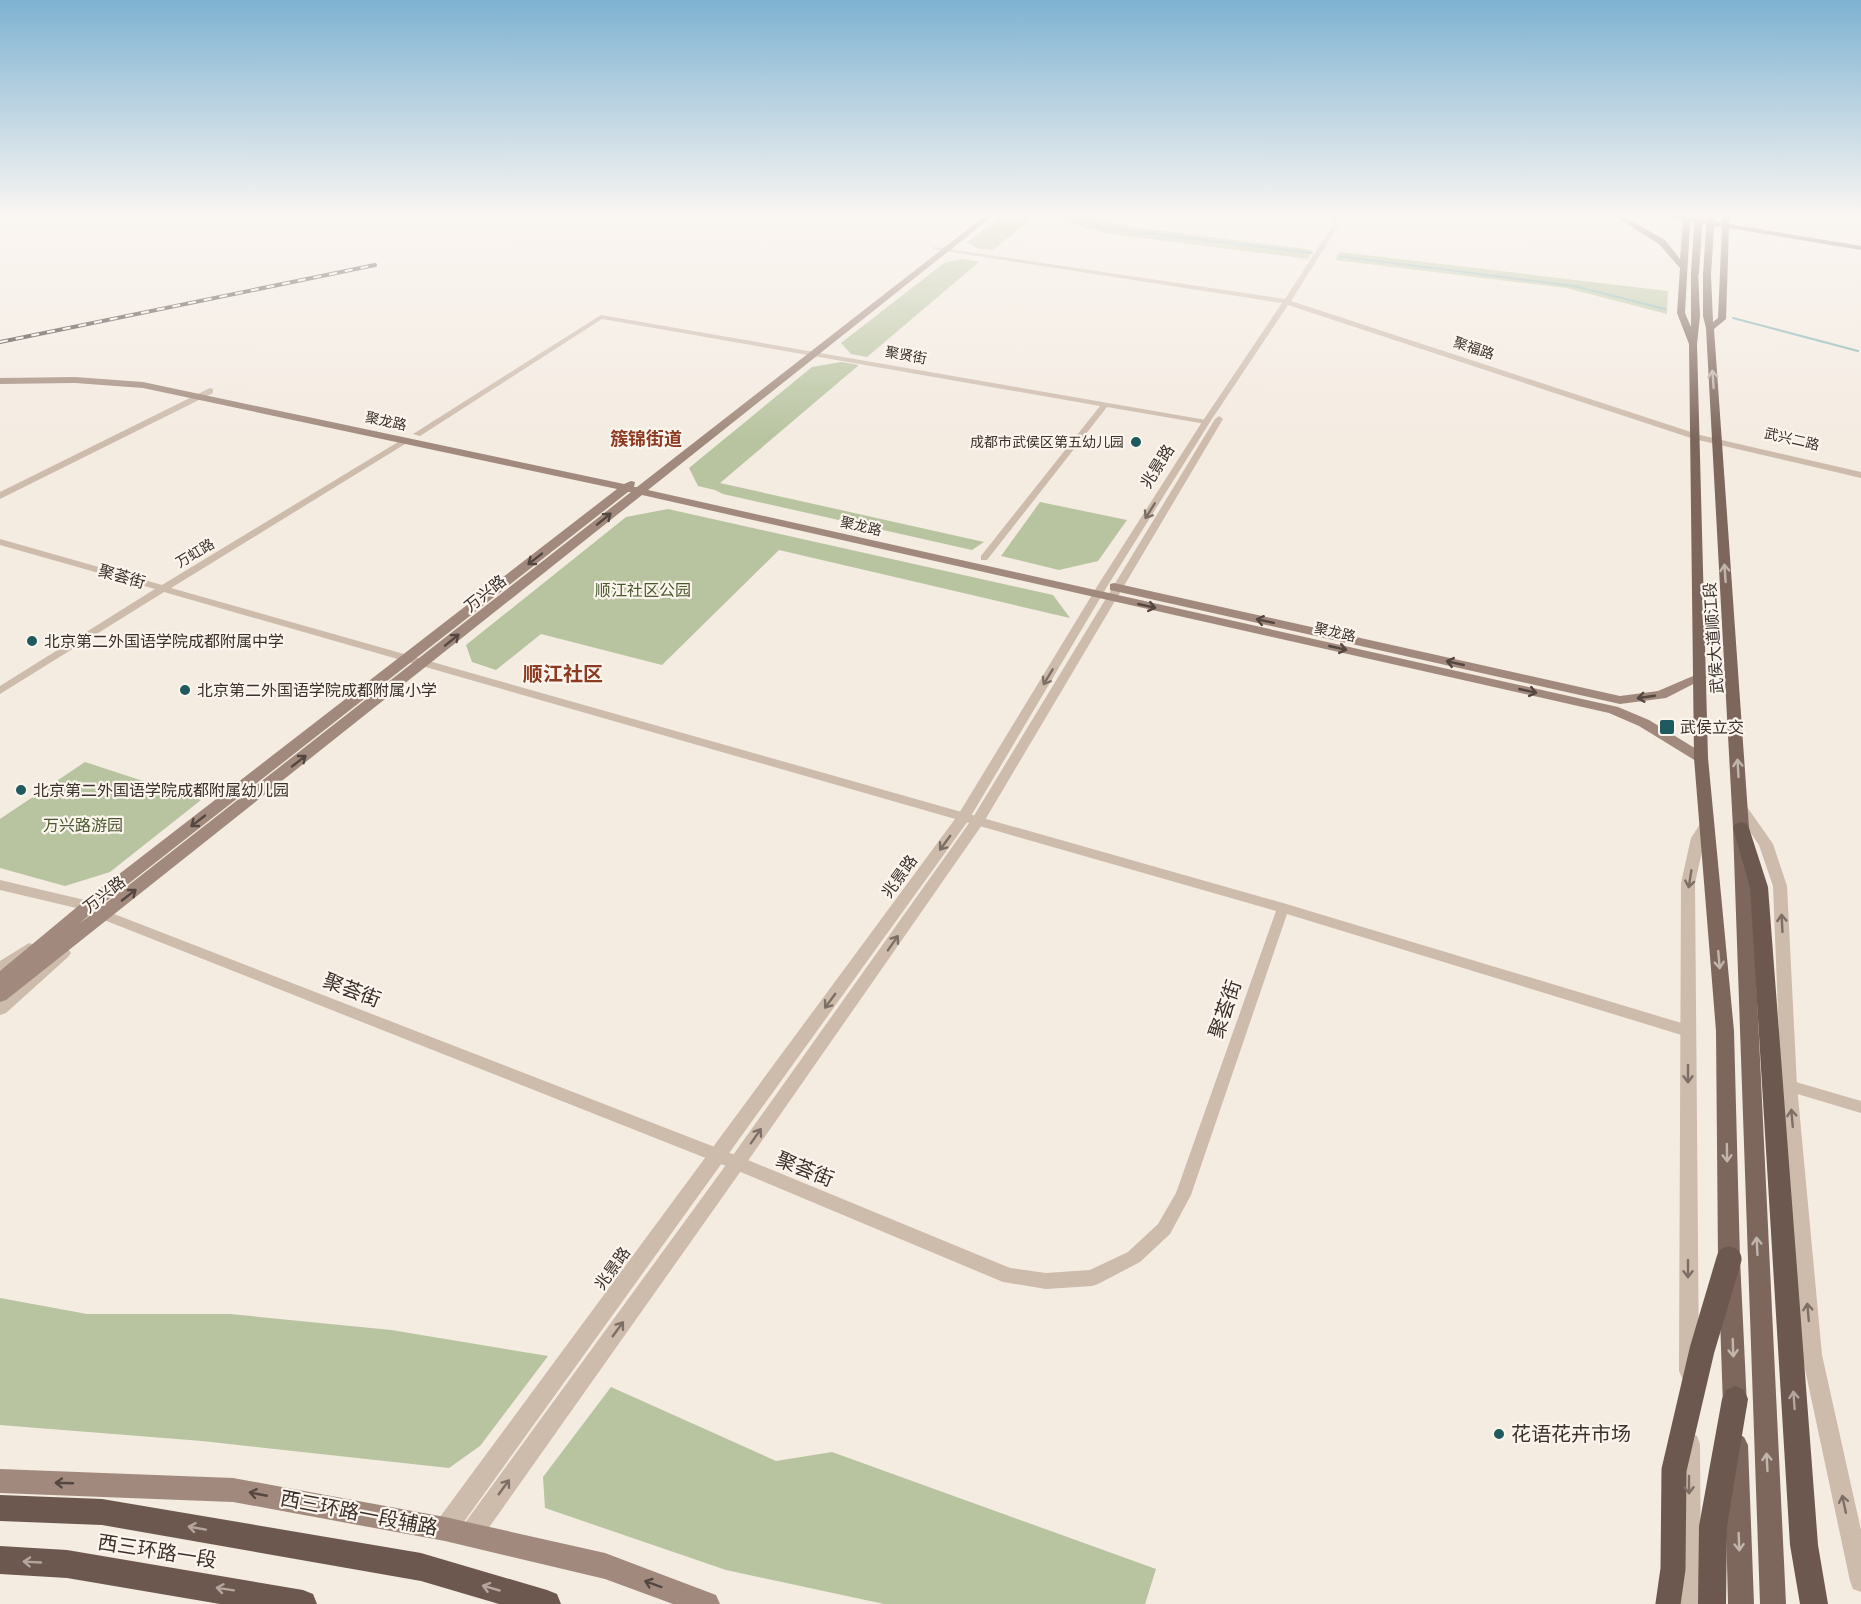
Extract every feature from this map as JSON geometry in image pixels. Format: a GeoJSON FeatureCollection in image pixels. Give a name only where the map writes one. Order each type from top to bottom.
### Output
{"type":"FeatureCollection","features":[{"type":"Feature","properties":{"kind":"highway"},"geometry":{"type":"LineString","coordinates":[[1741,828],[1759,887],[1758,1040],[1805,1553],[1814,1604]]}},
{"type":"Feature","properties":{"kind":"highway"},"geometry":{"type":"LineString","coordinates":[[1668,1604],[1673,1569],[1674,1470],[1702,1350],[1729,1259]]}},
{"type":"Feature","properties":{"kind":"highway"},"geometry":{"type":"LineString","coordinates":[[1713,1604],[1713,1526],[1735,1399]]}},
{"type":"Feature","properties":{"kind":"highway"},"geometry":{"type":"LineString","coordinates":[[0,1508],[102,1512],[421,1567],[547,1604]]}},
{"type":"Feature","properties":{"kind":"highway"},"geometry":{"type":"LineString","coordinates":[[1805,1553],[1826,1604]]}},
{"type":"Feature","properties":{"kind":"highway","name":"西三环路一段"},"geometry":{"type":"LineString","coordinates":[[0,1560],[67,1564],[303,1604]]}},
{"type":"Feature","properties":{"kind":"main road","name":"万兴路"},"geometry":{"type":"LineString","coordinates":[[0,995],[424,662],[637,486],[890,290]]}},
{"type":"Feature","properties":{"kind":"main road","name":"武侯大道顺江段"},"geometry":{"type":"LineString","coordinates":[[1695,290],[1694,344],[1701,758],[1725,1031],[1729,1259],[1741,1604]]}},
{"type":"Feature","properties":{"kind":"main road","name":"武侯大道顺江段"},"geometry":{"type":"LineString","coordinates":[[1700,290],[1710,328],[1741,828]]}},
{"type":"Feature","properties":{"kind":"main road"},"geometry":{"type":"LineString","coordinates":[[1710,328],[1722,319],[1723,290]]}},
{"type":"Feature","properties":{"kind":"main road","name":"聚龙路"},"geometry":{"type":"LineString","coordinates":[[0,376],[124,377],[417,434],[637,486],[1108,591],[1620,700],[1661,695],[1700,677]]}},
{"type":"Feature","properties":{"kind":"main road","name":"聚龙路"},"geometry":{"type":"LineString","coordinates":[[0,381],[86,381],[200,392],[406,441],[984,558],[1108,591],[1613,710],[1644,723],[1701,758]]}},
{"type":"Feature","properties":{"kind":"main road"},"geometry":{"type":"LineString","coordinates":[[1697,484],[1719,487]]}},
{"type":"Feature","properties":{"kind":"main road"},"geometry":{"type":"LineString","coordinates":[[0,981],[89,906],[407,657],[637,486]]}},
{"type":"Feature","properties":{"kind":"main road"},"geometry":{"type":"LineString","coordinates":[[1758,1040],[1773,1604]]}},
{"type":"Feature","properties":{"kind":"main road","name":"西三环路一段辅路"},"geometry":{"type":"LineString","coordinates":[[0,1481],[233,1490],[445,1529],[605,1566],[708,1604]]}},
{"type":"Feature","properties":{"kind":"street","name":"聚福路"},"geometry":{"type":"LineString","coordinates":[[1216,290],[1291,301],[1716,438]]}},
{"type":"Feature","properties":{"kind":"street","name":"兆景路"},"geometry":{"type":"LineString","coordinates":[[1108,591],[1216,423],[1298,290]]}},
{"type":"Feature","properties":{"kind":"street","name":"兆景路"},"geometry":{"type":"LineString","coordinates":[[470,1535],[737,1163],[970,820],[1108,591],[1206,422],[1300,290]]}},
{"type":"Feature","properties":{"kind":"street","name":"聚贤街"},"geometry":{"type":"LineString","coordinates":[[417,434],[600,317],[1206,422]]}},
{"type":"Feature","properties":{"kind":"street"},"geometry":{"type":"LineString","coordinates":[[0,488],[200,392]]}},
{"type":"Feature","properties":{"kind":"street"},"geometry":{"type":"LineString","coordinates":[[0,496],[200,392]]}},
{"type":"Feature","properties":{"kind":"street"},"geometry":{"type":"LineString","coordinates":[[984,558],[1106,404]]}},
{"type":"Feature","properties":{"kind":"street","name":"武兴二路"},"geometry":{"type":"LineString","coordinates":[[1716,438],[1861,469]]}},
{"type":"Feature","properties":{"kind":"street"},"geometry":{"type":"LineString","coordinates":[[1716,438],[1861,475]]}},
{"type":"Feature","properties":{"kind":"street","name":"万虹路"},"geometry":{"type":"LineString","coordinates":[[0,691],[406,441]]}},
{"type":"Feature","properties":{"kind":"street","name":"聚荟街"},"geometry":{"type":"LineString","coordinates":[[0,542],[1283,908],[1688,1031]]}},
{"type":"Feature","properties":{"kind":"street"},"geometry":{"type":"LineString","coordinates":[[1740,807],[1766,844],[1772,856],[1780,886],[1789,1086],[1812,1355],[1861,1581]]}},
{"type":"Feature","properties":{"kind":"street","name":"兆景路"},"geometry":{"type":"LineString","coordinates":[[445,1529],[717,1155],[970,820]]}},
{"type":"Feature","properties":{"kind":"street"},"geometry":{"type":"LineString","coordinates":[[1689,1604],[1688,883],[1698,838],[1707,824]]}},
{"type":"Feature","properties":{"kind":"street"},"geometry":{"type":"LineString","coordinates":[[0,885],[89,906]]}},
{"type":"Feature","properties":{"kind":"street"},"geometry":{"type":"LineString","coordinates":[[0,969],[89,906]]}},
{"type":"Feature","properties":{"kind":"street","name":"聚荟街"},"geometry":{"type":"LineString","coordinates":[[104,915],[717,1155],[1008,1276],[1046,1281],[1092,1278],[1134,1257],[1164,1229],[1183,1195],[1283,908]]}},
{"type":"Feature","properties":{"kind":"street"},"geometry":{"type":"LineString","coordinates":[[0,1010],[104,915]]}},
{"type":"Feature","properties":{"kind":"street"},"geometry":{"type":"LineString","coordinates":[[1789,1086],[1861,1107]]}},
{"type":"Feature","properties":{"kind":"green space"},"geometry":{"type":"Polygon","coordinates":[[[909,290],[946,290],[867,357],[851,354],[841,343],[909,290]]]}},
{"type":"Feature","properties":{"kind":"green space"},"geometry":{"type":"Polygon","coordinates":[[[1573,290],[1668,291],[1667,314],[1573,290]]]}},
{"type":"Feature","properties":{"kind":"green space"},"geometry":{"type":"Polygon","coordinates":[[[841,362],[859,365],[720,483],[984,542],[972,550],[723,494],[698,486],[689,468],[812,367],[841,362]]]}},
{"type":"Feature","properties":{"kind":"green space"},"geometry":{"type":"Polygon","coordinates":[[[1040,502],[1127,520],[1098,561],[1059,570],[1001,556],[1040,502]]]}},
{"type":"Feature","properties":{"kind":"green space","name":"顺江社区公园"},"geometry":{"type":"Polygon","coordinates":[[[668,509],[1053,595],[1070,618],[779,550],[662,665],[541,634],[496,670],[472,662],[466,645],[626,517],[668,509]]]}},
{"type":"Feature","properties":{"kind":"green space","name":"万兴路游园"},"geometry":{"type":"Polygon","coordinates":[[[85,762],[201,800],[110,872],[65,886],[0,868],[0,819],[85,762]]]}},
{"type":"Feature","properties":{"kind":"green space"},"geometry":{"type":"Polygon","coordinates":[[[0,1298],[87,1314],[230,1314],[391,1330],[548,1356],[480,1446],[449,1468],[202,1441],[0,1425],[0,1298]]]}},
{"type":"Feature","properties":{"kind":"green space"},"geometry":{"type":"Polygon","coordinates":[[[611,1387],[776,1461],[832,1452],[1156,1569],[1145,1604],[884,1604],[726,1570],[545,1508],[543,1477],[611,1387]]]}},
{"type":"Feature","properties":{"kind":"waterway"},"geometry":{"type":"LineString","coordinates":[[1589,290],[1665,309]]}},
{"type":"Feature","properties":{"kind":"waterway"},"geometry":{"type":"LineString","coordinates":[[1733,318],[1858,351]]}},
{"type":"Feature","properties":{"kind":"railway"},"geometry":{"type":"LineString","coordinates":[[0,342],[254,290]]}},
{"type":"Feature","properties":{"kind":"place","name":"成都市武侯区第五幼儿园"},"geometry":{"type":"Point","coordinates":[1136,442]}},
{"type":"Feature","properties":{"kind":"place","name":"北京第二外国语学院成都附属中学"},"geometry":{"type":"Point","coordinates":[32,641]}},
{"type":"Feature","properties":{"kind":"place","name":"北京第二外国语学院成都附属小学"},"geometry":{"type":"Point","coordinates":[185,690]}},
{"type":"Feature","properties":{"kind":"place","name":"武侯立交"},"geometry":{"type":"Point","coordinates":[1667,727]}},
{"type":"Feature","properties":{"kind":"place","name":"北京第二外国语学院成都附属幼儿园"},"geometry":{"type":"Point","coordinates":[21,790]}},
{"type":"Feature","properties":{"kind":"place","name":"花语花卉市场"},"geometry":{"type":"Point","coordinates":[1499,1434]}},
{"type":"Feature","properties":{"kind":"district","name":"簇锦街道"},"geometry":{"type":"Point","coordinates":[646,439]}},
{"type":"Feature","properties":{"kind":"district","name":"顺江社区"},"geometry":{"type":"Point","coordinates":[563,674]}}]}
